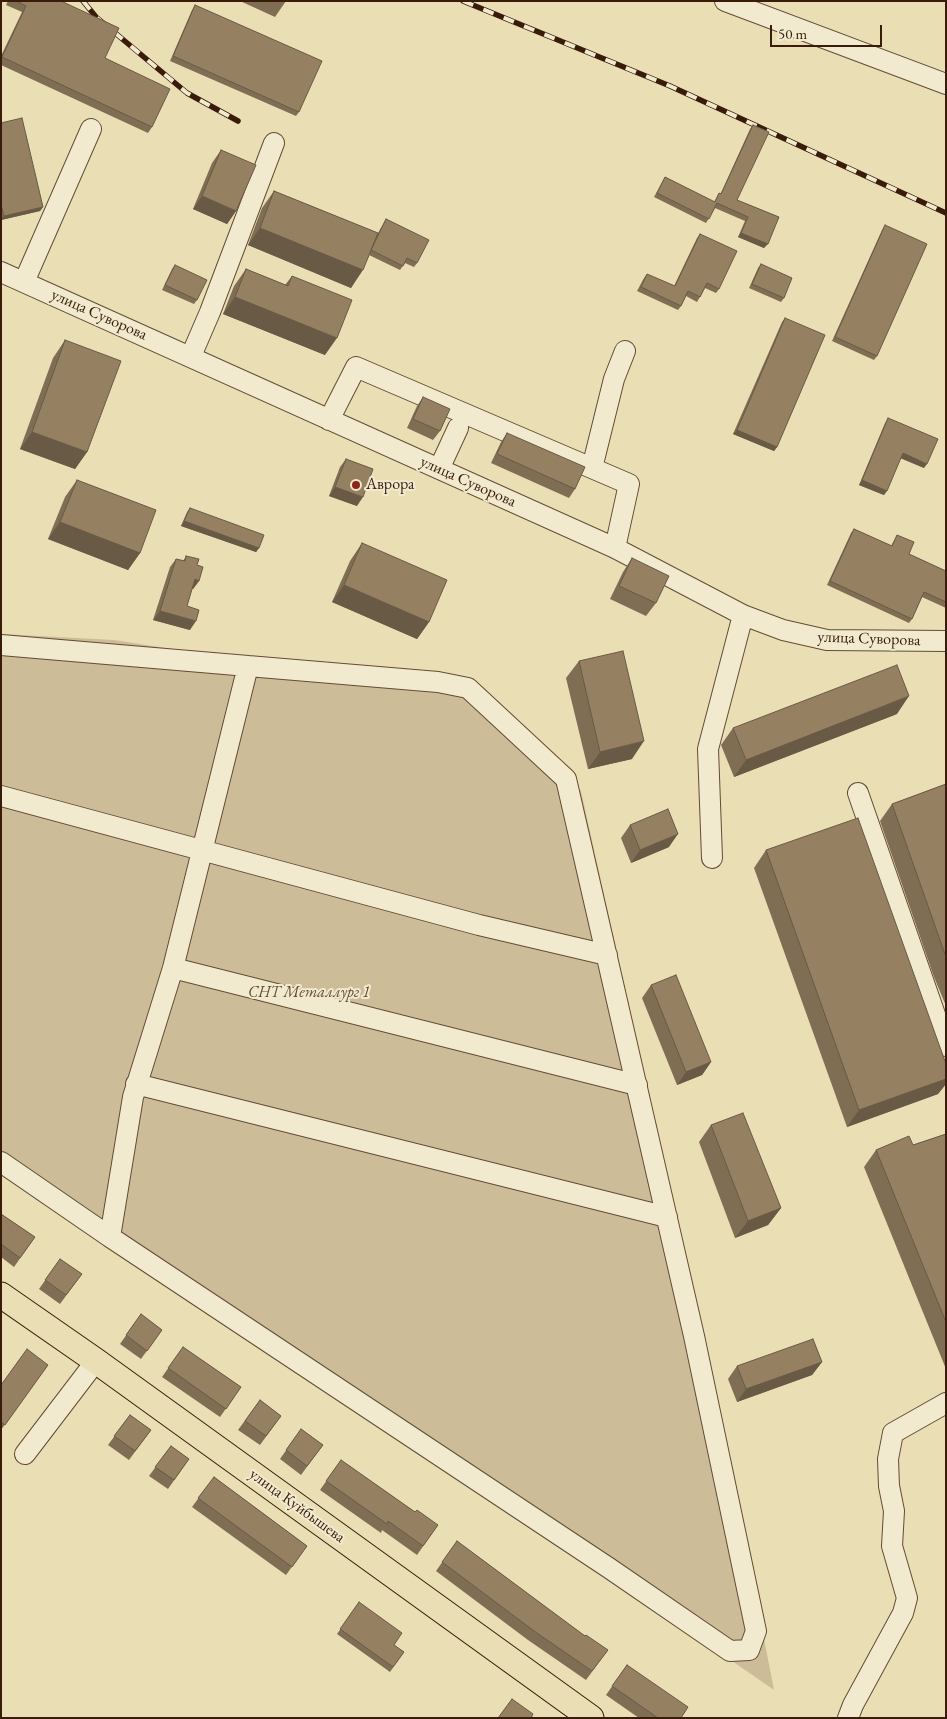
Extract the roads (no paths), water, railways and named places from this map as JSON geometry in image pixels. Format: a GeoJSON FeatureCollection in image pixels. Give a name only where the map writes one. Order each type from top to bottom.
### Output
{"type":"FeatureCollection","features":[{"type":"Feature","properties":{"kind":"main road","name":"улица Куйбышева"},"geometry":{"type":"LineString","coordinates":[[1,1295],[96,1361],[591,1718]]}},
{"type":"Feature","properties":{"kind":"street"},"geometry":{"type":"LineString","coordinates":[[725,1],[946,84]]}},
{"type":"Feature","properties":{"kind":"street"},"geometry":{"type":"LineString","coordinates":[[24,282],[91,129]]}},
{"type":"Feature","properties":{"kind":"street"},"geometry":{"type":"LineString","coordinates":[[191,356],[210,312],[274,143]]}},
{"type":"Feature","properties":{"kind":"street","name":"улица Суворова"},"geometry":{"type":"LineString","coordinates":[[1,272],[615,548],[743,614],[784,630],[827,640],[946,641]]}},
{"type":"Feature","properties":{"kind":"street"},"geometry":{"type":"LineString","coordinates":[[592,468],[614,379],[625,351]]}},
{"type":"Feature","properties":{"kind":"street"},"geometry":{"type":"LineString","coordinates":[[329,420],[356,367],[629,484],[615,548]]}},
{"type":"Feature","properties":{"kind":"street"},"geometry":{"type":"LineString","coordinates":[[440,469],[458,428]]}},
{"type":"Feature","properties":{"kind":"street"},"geometry":{"type":"LineString","coordinates":[[712,858],[708,749],[743,614]]}},
{"type":"Feature","properties":{"kind":"street"},"geometry":{"type":"LineString","coordinates":[[1,645],[438,682],[468,688],[566,779],[694,1336],[756,1631],[749,1650],[730,1651],[609,1568],[110,1237],[1,1162]]}},
{"type":"Feature","properties":{"kind":"street"},"geometry":{"type":"LineString","coordinates":[[110,1237],[133,1096],[173,968],[248,666]]}},
{"type":"Feature","properties":{"kind":"street"},"geometry":{"type":"LineString","coordinates":[[858,793],[946,1046]]}},
{"type":"Feature","properties":{"kind":"street"},"geometry":{"type":"LineString","coordinates":[[1,796],[479,926],[606,955]]}},
{"type":"Feature","properties":{"kind":"street"},"geometry":{"type":"LineString","coordinates":[[173,968],[636,1085]]}},
{"type":"Feature","properties":{"kind":"street"},"geometry":{"type":"LineString","coordinates":[[136,1084],[667,1217]]}},
{"type":"Feature","properties":{"kind":"street"},"geometry":{"type":"LineString","coordinates":[[25,1454],[96,1361]]}},
{"type":"Feature","properties":{"kind":"street"},"geometry":{"type":"LineString","coordinates":[[848,1718],[852,1705],[903,1613],[907,1598],[892,1546],[894,1511],[888,1486],[888,1459],[893,1433],[946,1403]]}},
{"type":"Feature","properties":{"kind":"railway"},"geometry":{"type":"LineString","coordinates":[[83,1],[96,17],[187,93],[238,121]]}},
{"type":"Feature","properties":{"kind":"railway"},"geometry":{"type":"LineString","coordinates":[[463,1],[670,86],[946,213]]}},
{"type":"Feature","properties":{"kind":"place","name":"Аврора"},"geometry":{"type":"Point","coordinates":[356,485]}},
{"type":"Feature","properties":{"kind":"park label","name":"СНТ Металлург 1"},"geometry":{"type":"Point","coordinates":[309,993]}}]}
